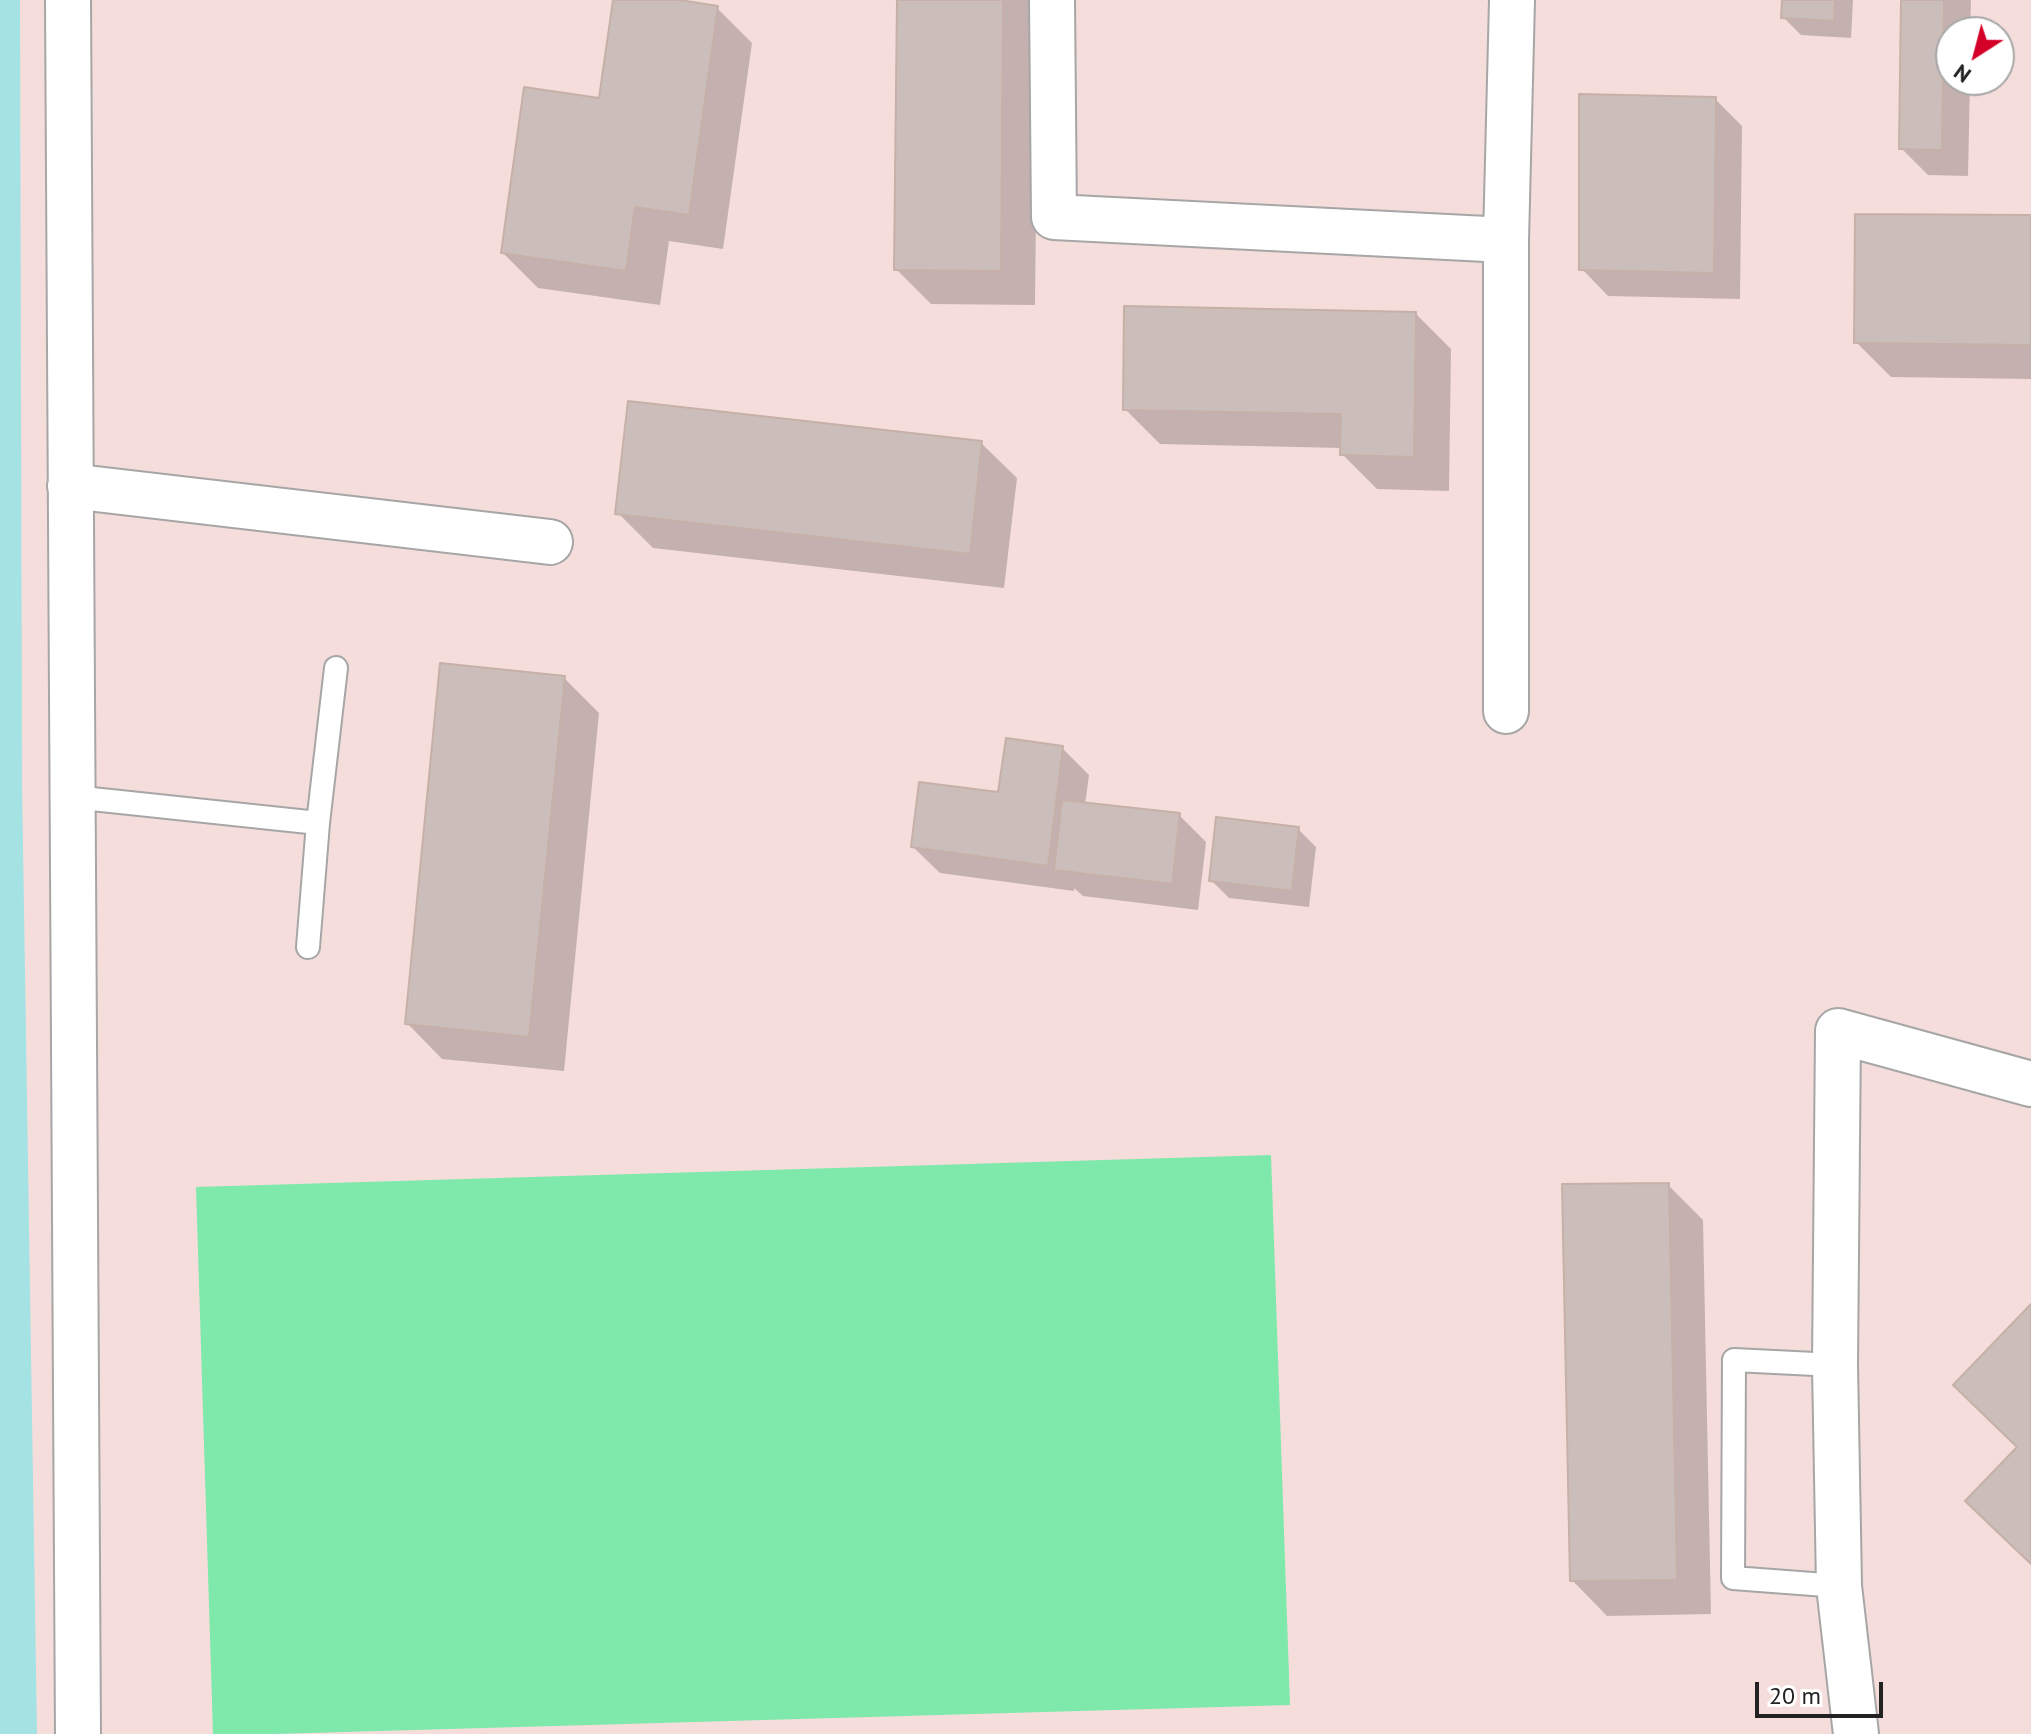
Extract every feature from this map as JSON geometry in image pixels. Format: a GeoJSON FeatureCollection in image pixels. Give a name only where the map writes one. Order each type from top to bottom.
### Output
{"type":"FeatureCollection","features":[{"type":"Feature","properties":{"kind":"street"},"geometry":{"type":"LineString","coordinates":[[68,0],[78,1734]]}},
{"type":"Feature","properties":{"kind":"street"},"geometry":{"type":"LineString","coordinates":[[1052,0],[1054,217],[1506,240]]}},
{"type":"Feature","properties":{"kind":"street"},"geometry":{"type":"LineString","coordinates":[[1506,711],[1506,240],[1512,0]]}},
{"type":"Feature","properties":{"kind":"street"},"geometry":{"type":"LineString","coordinates":[[70,486],[550,542]]}},
{"type":"Feature","properties":{"kind":"street"},"geometry":{"type":"LineString","coordinates":[[1856,1734],[1839,1586],[1835,1365],[1838,1031],[2031,1084]]}},
{"type":"Feature","properties":{"kind":"lane"},"geometry":{"type":"LineString","coordinates":[[308,947],[318,823],[336,668]]}},
{"type":"Feature","properties":{"kind":"lane"},"geometry":{"type":"LineString","coordinates":[[73,797],[318,823]]}},
{"type":"Feature","properties":{"kind":"lane"},"geometry":{"type":"LineString","coordinates":[[1835,1365],[1734,1360],[1733,1578],[1839,1586]]}},
{"type":"Feature","properties":{"kind":"shaded area"},"geometry":{"type":"Polygon","coordinates":[[[0,0],[2031,0],[2031,1734],[0,1734],[0,0]]]}},
{"type":"Feature","properties":{"kind":"green space"},"geometry":{"type":"Polygon","coordinates":[[[1271,1155],[1290,1705],[213,1734],[196,1187],[1271,1155]]]}},
{"type":"Feature","properties":{"kind":"water"},"geometry":{"type":"Polygon","coordinates":[[[0,0],[20,0],[22,782],[37,1734],[0,1734],[0,0]]]}},
{"type":"Feature","properties":{"kind":"building"},"geometry":{"type":"Polygon","coordinates":[[[613,0],[680,0],[718,6],[689,215],[635,207],[626,271],[501,253],[524,87],[599,98],[613,0]]]}},
{"type":"Feature","properties":{"kind":"building"},"geometry":{"type":"Polygon","coordinates":[[[897,0],[1003,0],[1001,271],[894,270],[897,0]]]}},
{"type":"Feature","properties":{"kind":"building"},"geometry":{"type":"Polygon","coordinates":[[[1782,0],[1835,0],[1834,21],[1781,18],[1782,0]]]}},
{"type":"Feature","properties":{"kind":"building"},"geometry":{"type":"Polygon","coordinates":[[[1901,0],[1944,0],[1944,16],[1935,16],[1935,96],[1943,96],[1942,150],[1899,149],[1901,0]]]}},
{"type":"Feature","properties":{"kind":"building"},"geometry":{"type":"Polygon","coordinates":[[[1579,94],[1716,97],[1714,273],[1579,270],[1579,94]]]}},
{"type":"Feature","properties":{"kind":"building"},"geometry":{"type":"Polygon","coordinates":[[[1855,214],[2031,215],[2031,345],[1854,343],[1855,214]]]}},
{"type":"Feature","properties":{"kind":"building"},"geometry":{"type":"Polygon","coordinates":[[[1124,306],[1416,312],[1414,457],[1340,455],[1341,414],[1123,410],[1124,306]]]}},
{"type":"Feature","properties":{"kind":"building"},"geometry":{"type":"Polygon","coordinates":[[[628,401],[982,441],[970,554],[615,514],[628,401]]]}},
{"type":"Feature","properties":{"kind":"building"},"geometry":{"type":"Polygon","coordinates":[[[440,663],[565,676],[529,1037],[405,1024],[440,663]]]}},
{"type":"Feature","properties":{"kind":"building"},"geometry":{"type":"Polygon","coordinates":[[[1006,738],[1063,746],[1048,866],[911,847],[919,782],[998,792],[1006,738]]]}},
{"type":"Feature","properties":{"kind":"building"},"geometry":{"type":"Polygon","coordinates":[[[1062,800],[1180,813],[1172,884],[1054,870],[1062,800]]]}},
{"type":"Feature","properties":{"kind":"building"},"geometry":{"type":"Polygon","coordinates":[[[1216,817],[1299,827],[1292,891],[1209,881],[1216,817]]]}},
{"type":"Feature","properties":{"kind":"building"},"geometry":{"type":"Polygon","coordinates":[[[1669,1183],[1677,1580],[1570,1581],[1562,1184],[1669,1183]]]}},
{"type":"Feature","properties":{"kind":"building"},"geometry":{"type":"Polygon","coordinates":[[[2031,1304],[2031,1564],[1965,1501],[2017,1447],[1953,1385],[2031,1304]]]}}]}
